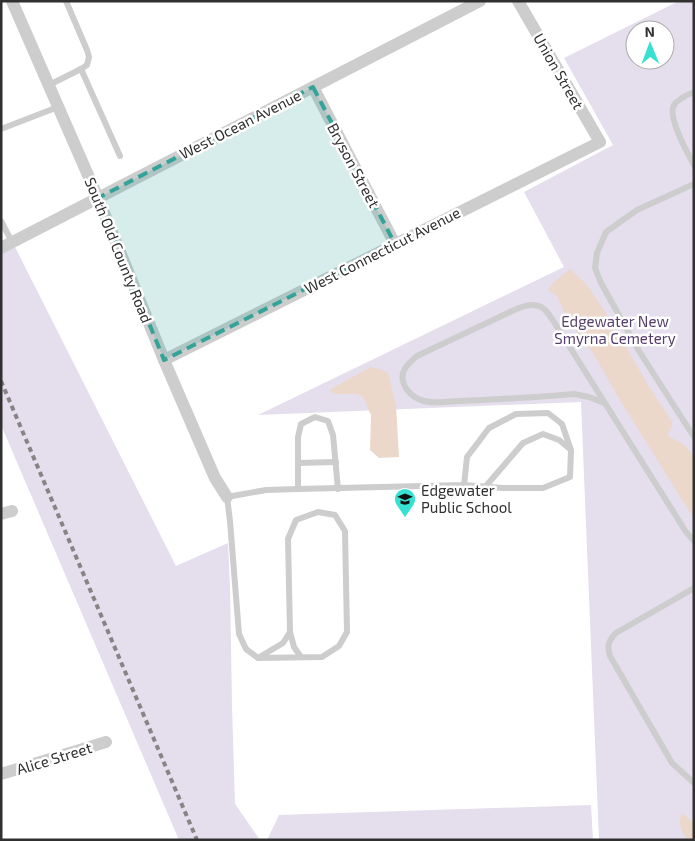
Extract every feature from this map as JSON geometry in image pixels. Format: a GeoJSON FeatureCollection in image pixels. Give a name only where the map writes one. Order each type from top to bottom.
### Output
{"type":"FeatureCollection","features":[{"type":"Feature","properties":{"kind":"street","name":"South Old County Road"},"geometry":{"type":"LineString","coordinates":[[12,1],[98,198],[164,360],[215,478],[227,497]]}},
{"type":"Feature","properties":{"kind":"street","name":"West Ocean Avenue"},"geometry":{"type":"LineString","coordinates":[[7,245],[480,1]]}},
{"type":"Feature","properties":{"kind":"street","name":"Union Street"},"geometry":{"type":"LineString","coordinates":[[518,1],[600,142]]}},
{"type":"Feature","properties":{"kind":"street","name":"Bryson Street"},"geometry":{"type":"LineString","coordinates":[[313,87],[395,244]]}},
{"type":"Feature","properties":{"kind":"street","name":"West Connecticut Avenue"},"geometry":{"type":"LineString","coordinates":[[164,360],[600,142]]}},
{"type":"Feature","properties":{"kind":"street","name":"Alice Street"},"geometry":{"type":"LineString","coordinates":[[1,774],[106,742]]}},
{"type":"Feature","properties":{"kind":"lane"},"geometry":{"type":"LineString","coordinates":[[49,85],[87,65],[89,57],[88,50],[66,1]]}},
{"type":"Feature","properties":{"kind":"lane"},"geometry":{"type":"LineString","coordinates":[[80,69],[120,156]]}},
{"type":"Feature","properties":{"kind":"lane"},"geometry":{"type":"LineString","coordinates":[[694,92],[683,97],[674,106],[672,113],[679,135],[694,165]]}},
{"type":"Feature","properties":{"kind":"lane"},"geometry":{"type":"LineString","coordinates":[[1,129],[58,107]]}},
{"type":"Feature","properties":{"kind":"lane"},"geometry":{"type":"LineString","coordinates":[[694,184],[637,210],[606,232],[597,254],[596,268],[600,284],[639,351],[694,437]]}},
{"type":"Feature","properties":{"kind":"lane"},"geometry":{"type":"LineString","coordinates":[[1,221],[7,245]]}},
{"type":"Feature","properties":{"kind":"lane"},"geometry":{"type":"LineString","coordinates":[[604,403],[574,394],[426,402],[415,398],[408,390],[403,381],[404,372],[407,364],[418,356],[523,306],[533,305],[544,309],[554,322],[686,532],[694,541]]}},
{"type":"Feature","properties":{"kind":"lane"},"geometry":{"type":"LineString","coordinates":[[301,657],[294,647],[290,632],[288,539],[296,520],[318,512],[335,515],[345,531],[347,632],[339,646],[322,656],[301,657],[258,658],[246,649],[239,634],[227,497],[266,490],[298,489],[464,485],[503,488],[543,488],[570,477],[571,450],[562,424],[548,413],[516,414],[489,428],[467,458],[464,485]]}},
{"type":"Feature","properties":{"kind":"lane"},"geometry":{"type":"LineString","coordinates":[[298,489],[298,437],[301,424],[315,417],[328,421],[336,462],[338,489]]}},
{"type":"Feature","properties":{"kind":"lane"},"geometry":{"type":"LineString","coordinates":[[486,486],[522,443],[544,434],[559,440],[571,450]]}},
{"type":"Feature","properties":{"kind":"lane"},"geometry":{"type":"LineString","coordinates":[[298,463],[336,462]]}},
{"type":"Feature","properties":{"kind":"lane"},"geometry":{"type":"LineString","coordinates":[[694,588],[616,633],[609,642],[608,648],[610,656],[672,763],[691,776],[694,783]]}},
{"type":"Feature","properties":{"kind":"lane"},"geometry":{"type":"LineString","coordinates":[[258,658],[282,643],[290,632]]}},
{"type":"Feature","properties":{"kind":"highlighted area"},"geometry":{"type":"Polygon","coordinates":[[[313,87],[395,244],[164,360],[98,198],[313,87]]]}},
{"type":"Feature","properties":{"kind":"green space","name":"Edgewater New Smyrna Cemetery"},"geometry":{"type":"Polygon","coordinates":[[[679,1],[694,1],[694,840],[599,840],[581,402],[258,415],[564,267],[524,192],[613,145],[564,58],[625,28],[625,70],[675,70],[675,20],[641,20],[679,1]]]}},
{"type":"Feature","properties":{"kind":"green space"},"geometry":{"type":"Polygon","coordinates":[[[11,239],[176,566],[228,543],[235,804],[260,840],[179,840],[1,425],[1,243],[11,239]]]}},
{"type":"Feature","properties":{"kind":"green space"},"geometry":{"type":"Polygon","coordinates":[[[591,805],[593,840],[267,840],[279,815],[591,805]]]}},
{"type":"Feature","properties":{"kind":"shaded area"},"geometry":{"type":"Polygon","coordinates":[[[570,269],[587,285],[611,321],[672,422],[672,427],[668,433],[669,437],[680,442],[693,456],[694,519],[593,353],[569,322],[557,296],[548,290],[553,283],[570,269]]]}},
{"type":"Feature","properties":{"kind":"shaded area"},"geometry":{"type":"Polygon","coordinates":[[[371,367],[388,372],[396,406],[399,457],[379,458],[370,450],[371,415],[363,397],[357,394],[335,394],[329,390],[371,367]]]}},
{"type":"Feature","properties":{"kind":"shaded area"},"geometry":{"type":"Polygon","coordinates":[[[682,814],[692,821],[694,840],[687,840],[682,831],[680,817],[682,814]]]}},
{"type":"Feature","properties":{"kind":"railway"},"geometry":{"type":"LineString","coordinates":[[1,381],[197,840]]}},
{"type":"Feature","properties":{"kind":"place","name":"Edgewater Public School"},"geometry":{"type":"Point","coordinates":[405,518]}}]}
